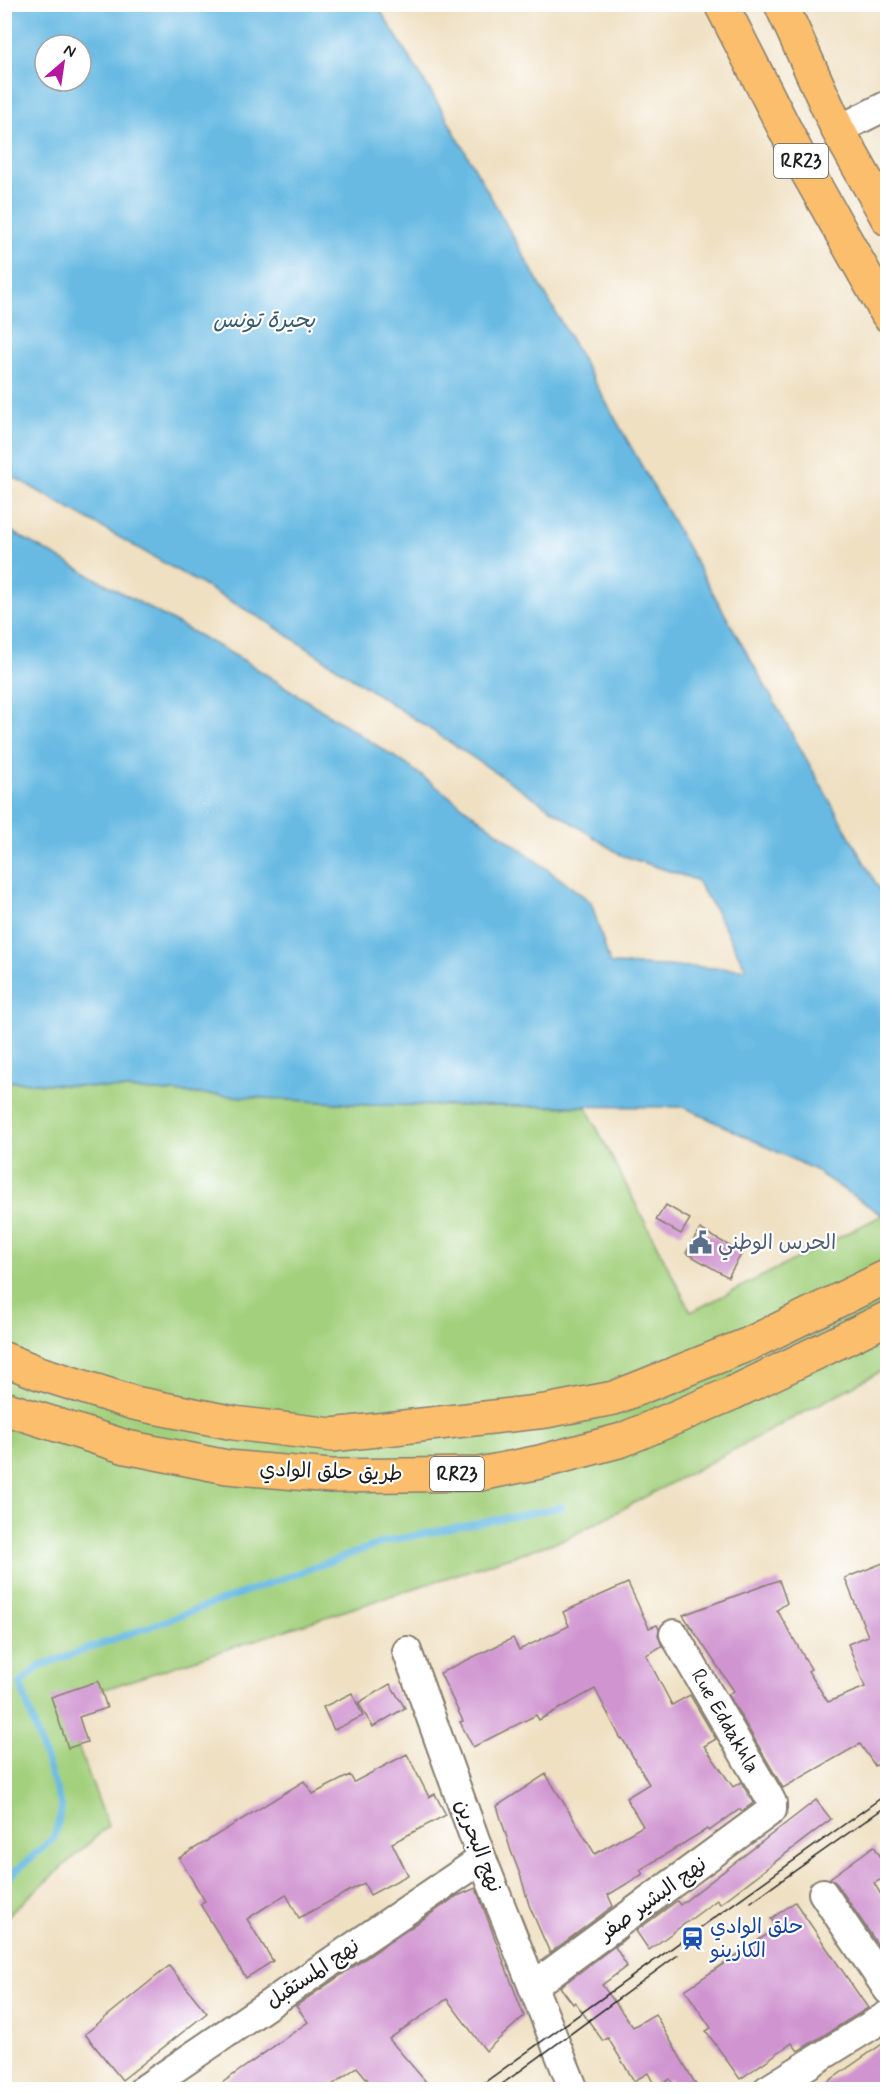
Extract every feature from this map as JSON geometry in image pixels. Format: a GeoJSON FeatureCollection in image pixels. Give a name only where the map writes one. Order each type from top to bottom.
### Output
{"type":"FeatureCollection","features":[{"type":"Feature","properties":{"kind":"highway","name":"RR23"},"geometry":{"type":"LineString","coordinates":[[722,4],[801,161],[888,315]]}},
{"type":"Feature","properties":{"kind":"highway","name":"RR23"},"geometry":{"type":"LineString","coordinates":[[781,4],[838,130],[888,219]]}},
{"type":"Feature","properties":{"kind":"highway","name":"طريق حلق الوادي"},"geometry":{"type":"LineString","coordinates":[[4,1359],[39,1373],[134,1403],[234,1423],[332,1435],[546,1411],[614,1398],[749,1344],[888,1276]]}},
{"type":"Feature","properties":{"kind":"highway","name":"طريق حلق الوادي"},"geometry":{"type":"LineString","coordinates":[[4,1408],[126,1447],[227,1467],[331,1476],[480,1474],[540,1462],[622,1440],[733,1393],[888,1318]]}},
{"type":"Feature","properties":{"kind":"street"},"geometry":{"type":"LineString","coordinates":[[838,130],[888,105]]}},
{"type":"Feature","properties":{"kind":"street","name":"Rue Eddakhla"},"geometry":{"type":"LineString","coordinates":[[674,1634],[769,1797],[772,1810]]}},
{"type":"Feature","properties":{"kind":"street","name":"نهج البحرين"},"geometry":{"type":"LineString","coordinates":[[407,1651],[482,1859],[574,2090]]}},
{"type":"Feature","properties":{"kind":"street","name":"نهج البشير صفر"},"geometry":{"type":"LineString","coordinates":[[532,1986],[772,1810]]}},
{"type":"Feature","properties":{"kind":"street","name":"نهج المستقبل"},"geometry":{"type":"LineString","coordinates":[[143,2090],[482,1859]]}},
{"type":"Feature","properties":{"kind":"street"},"geometry":{"type":"LineString","coordinates":[[823,1893],[888,1990]]}},
{"type":"Feature","properties":{"kind":"street"},"geometry":{"type":"LineString","coordinates":[[767,2090],[888,2015]]}},
{"type":"Feature","properties":{"kind":"green space"},"geometry":{"type":"Polygon","coordinates":[[[4,1081],[369,1105],[586,1107],[691,1312],[887,1213],[887,1368],[568,1538],[62,1703],[108,1826],[5,1918],[4,1081]]]}},
{"type":"Feature","properties":{"kind":"water","name":"بحيرة تونس"},"geometry":{"type":"Polygon","coordinates":[[[5,4],[377,5],[442,110],[887,903],[887,1218],[813,1169],[684,1107],[369,1105],[5,1081],[5,528],[243,660],[406,764],[591,902],[610,964],[746,969],[714,908],[696,880],[621,855],[269,623],[5,472],[5,4]]]}},
{"type":"Feature","properties":{"kind":"building"},"geometry":{"type":"Polygon","coordinates":[[[666,1205],[690,1219],[681,1234],[656,1220],[666,1205]]]}},
{"type":"Feature","properties":{"kind":"building"},"geometry":{"type":"Polygon","coordinates":[[[700,1229],[742,1253],[728,1277],[686,1253],[700,1229]]]}},
{"type":"Feature","properties":{"kind":"building"},"geometry":{"type":"Polygon","coordinates":[[[888,1561],[888,1758],[875,1766],[860,1744],[783,1788],[728,1694],[734,1691],[683,1615],[779,1580],[787,1603],[777,1610],[811,1669],[808,1671],[828,1702],[865,1687],[848,1644],[868,1636],[845,1578],[888,1561]]]}},
{"type":"Feature","properties":{"kind":"building"},"geometry":{"type":"Polygon","coordinates":[[[628,1583],[649,1628],[657,1625],[659,1629],[658,1635],[662,1646],[646,1655],[672,1705],[690,1695],[716,1739],[704,1746],[733,1787],[741,1782],[753,1803],[640,1870],[643,1874],[608,1895],[613,1906],[550,1953],[529,1905],[497,1806],[546,1774],[595,1854],[643,1826],[626,1798],[649,1784],[621,1739],[595,1689],[539,1720],[536,1715],[473,1747],[440,1673],[513,1638],[519,1650],[569,1626],[563,1612],[628,1583]]]}},
{"type":"Feature","properties":{"kind":"building"},"geometry":{"type":"Polygon","coordinates":[[[98,1681],[107,1708],[79,1717],[87,1742],[68,1748],[51,1697],[98,1681]]]}},
{"type":"Feature","properties":{"kind":"building"},"geometry":{"type":"Polygon","coordinates":[[[390,1684],[405,1708],[373,1727],[358,1703],[390,1684]]]}},
{"type":"Feature","properties":{"kind":"building"},"geometry":{"type":"Polygon","coordinates":[[[352,1693],[363,1716],[334,1730],[323,1707],[352,1693]]]}},
{"type":"Feature","properties":{"kind":"building"},"geometry":{"type":"Polygon","coordinates":[[[407,1754],[429,1797],[435,1794],[446,1815],[392,1843],[408,1875],[370,1895],[364,1883],[299,1918],[286,1894],[247,1919],[273,1961],[246,1978],[200,1904],[205,1901],[179,1858],[304,1781],[313,1794],[350,1775],[354,1782],[407,1754]]]}},
{"type":"Feature","properties":{"kind":"building"},"geometry":{"type":"Polygon","coordinates":[[[816,1800],[831,1819],[720,1904],[717,1900],[649,1950],[636,1931],[677,1901],[680,1905],[816,1800]]]}},
{"type":"Feature","properties":{"kind":"building"},"geometry":{"type":"Polygon","coordinates":[[[874,1846],[888,1869],[888,1876],[874,1883],[888,1906],[888,1960],[837,1884],[830,1878],[874,1846]]]}},
{"type":"Feature","properties":{"kind":"building"},"geometry":{"type":"Polygon","coordinates":[[[476,1888],[524,2016],[486,2051],[447,1999],[389,2039],[433,2090],[376,2090],[357,2067],[325,2090],[212,2090],[308,2022],[296,2006],[457,1896],[476,1888]]]}},
{"type":"Feature","properties":{"kind":"building"},"geometry":{"type":"Polygon","coordinates":[[[795,1902],[868,2008],[798,2051],[792,2043],[740,2079],[706,2031],[711,2028],[685,1990],[778,1927],[771,1919],[795,1902]]]}},
{"type":"Feature","properties":{"kind":"building"},"geometry":{"type":"Polygon","coordinates":[[[627,1937],[615,1947],[627,1966],[602,1985],[633,2027],[655,2014],[699,2090],[675,2090],[670,2079],[656,2088],[648,2073],[634,2081],[608,2038],[603,2041],[575,2002],[573,2004],[560,1987],[627,1937]]]}},
{"type":"Feature","properties":{"kind":"building"},"geometry":{"type":"Polygon","coordinates":[[[169,1966],[207,2013],[122,2080],[85,2034],[169,1966]]]}},
{"type":"Feature","properties":{"kind":"building"},"geometry":{"type":"Polygon","coordinates":[[[888,2040],[888,2090],[816,2090],[888,2040]]]}},
{"type":"Feature","properties":{"kind":"waterway"},"geometry":{"type":"LineString","coordinates":[[4,1881],[54,1838],[62,1807],[20,1683],[40,1666],[387,1541],[562,1507]]}},
{"type":"Feature","properties":{"kind":"tram line"},"geometry":{"type":"LineString","coordinates":[[474,2090],[888,1793]]}},
{"type":"Feature","properties":{"kind":"tram line"},"geometry":{"type":"LineString","coordinates":[[751,1902],[888,1805]]}},
{"type":"Feature","properties":{"kind":"tram line"},"geometry":{"type":"LineString","coordinates":[[494,2090],[678,1955]]}},
{"type":"Feature","properties":{"kind":"place","name":"الحرس الوطني"},"geometry":{"type":"Point","coordinates":[700,1243]}},
{"type":"Feature","properties":{"kind":"place","name":"حلق الوادي الكازينو"},"geometry":{"type":"Point","coordinates":[692,1939]}}]}
